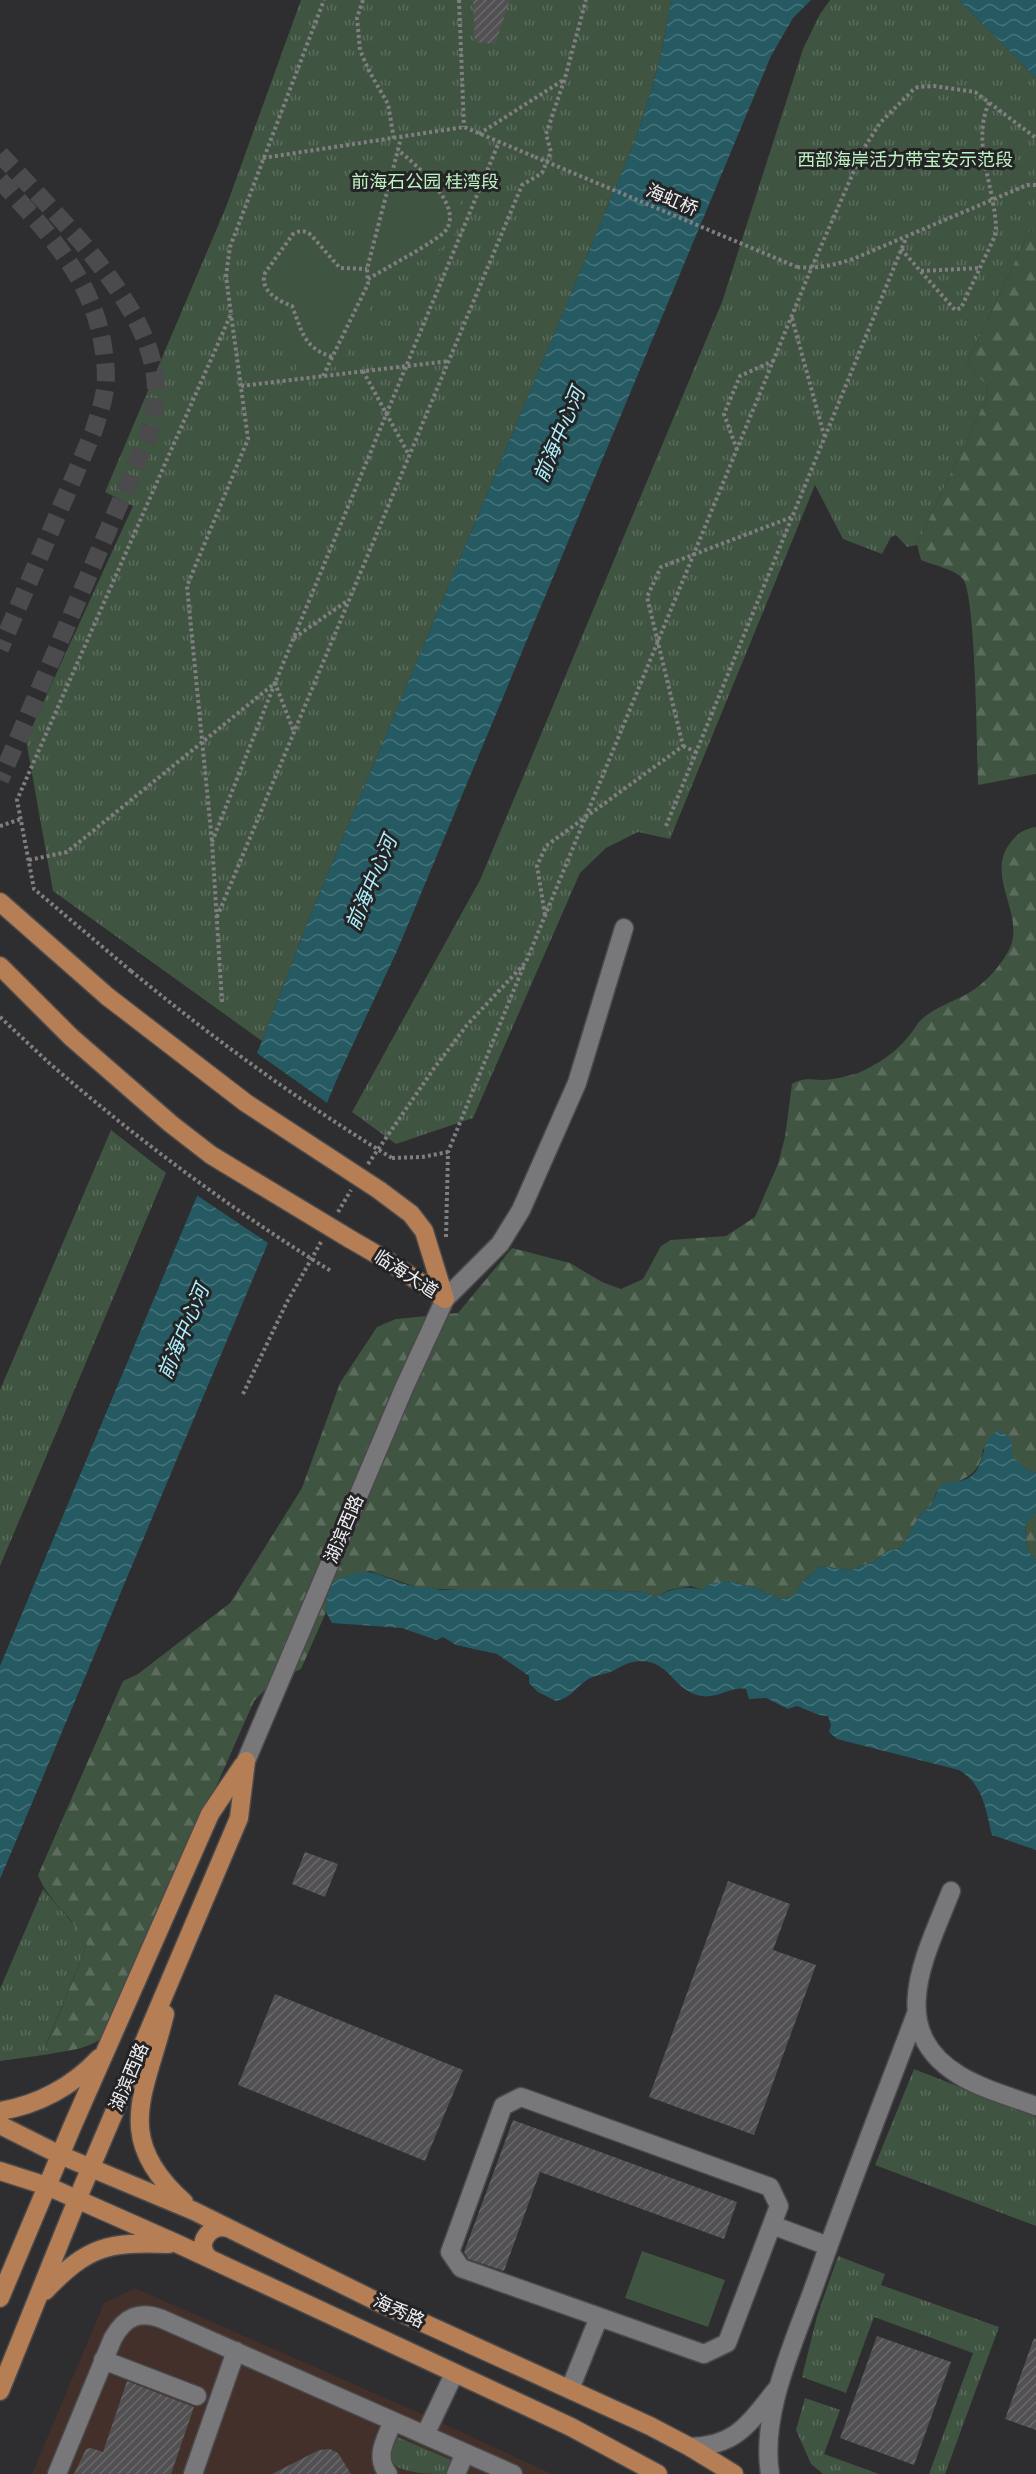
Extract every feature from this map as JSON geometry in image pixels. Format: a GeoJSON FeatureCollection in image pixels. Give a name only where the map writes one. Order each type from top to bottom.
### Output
{"type":"FeatureCollection","features":[{"type":"Feature","properties":{"kind":"main road","name":"临海大道"},"geometry":{"type":"LineString","coordinates":[[0,902],[108,997],[246,1103],[379,1190],[411,1214],[424,1231],[445,1299]]}},
{"type":"Feature","properties":{"kind":"main road","name":"临海大道"},"geometry":{"type":"LineString","coordinates":[[3,970],[70,1037],[171,1124],[211,1155],[388,1260],[445,1299]]}},
{"type":"Feature","properties":{"kind":"main road","name":"湖滨西路"},"geometry":{"type":"LineString","coordinates":[[0,2391],[77,2200],[239,1818],[246,1761]]}},
{"type":"Feature","properties":{"kind":"main road","name":"湖滨西路"},"geometry":{"type":"LineString","coordinates":[[2,2292],[210,1814],[246,1761]]}},
{"type":"Feature","properties":{"kind":"main road"},"geometry":{"type":"LineString","coordinates":[[178,1959],[158,2042],[142,2090],[138,2114],[141,2141],[147,2158],[157,2175],[194,2211]]}},
{"type":"Feature","properties":{"kind":"main road"},"geometry":{"type":"LineString","coordinates":[[0,2111],[33,2103],[53,2093],[91,2066],[106,2050]]}},
{"type":"Feature","properties":{"kind":"main road","name":"海秀路"},"geometry":{"type":"LineString","coordinates":[[0,2125],[60,2155],[194,2211],[395,2310],[570,2389],[690,2447],[734,2474]]}},
{"type":"Feature","properties":{"kind":"main road","name":"海秀路"},"geometry":{"type":"LineString","coordinates":[[0,2171],[47,2186],[178,2244],[571,2427],[658,2474]]}},
{"type":"Feature","properties":{"kind":"main road"},"geometry":{"type":"LineString","coordinates":[[209,2259],[203,2246],[206,2235],[216,2227],[228,2228]]}},
{"type":"Feature","properties":{"kind":"main road"},"geometry":{"type":"LineString","coordinates":[[38,2299],[75,2262],[91,2252],[108,2246],[130,2243],[178,2244]]}},
{"type":"Feature","properties":{"kind":"main road"},"geometry":{"type":"LineString","coordinates":[[0,2263],[2,2292]]}},
{"type":"Feature","properties":{"kind":"street"},"geometry":{"type":"LineString","coordinates":[[445,1299],[500,1244],[521,1210],[577,1083],[624,928]]}},
{"type":"Feature","properties":{"kind":"street","name":"湖滨西路"},"geometry":{"type":"LineString","coordinates":[[246,1761],[404,1388],[445,1299]]}},
{"type":"Feature","properties":{"kind":"street"},"geometry":{"type":"LineString","coordinates":[[951,1891],[921,1970],[916,1992],[916,2014],[928,2049],[942,2064],[962,2077],[1036,2106]]}},
{"type":"Feature","properties":{"kind":"street"},"geometry":{"type":"LineString","coordinates":[[770,2474],[769,2445],[779,2386],[828,2246],[916,2014]]}},
{"type":"Feature","properties":{"kind":"street"},"geometry":{"type":"LineString","coordinates":[[521,2097],[770,2187],[779,2206],[727,2343],[704,2354],[599,2317],[461,2268],[450,2252],[503,2106],[521,2097]]}},
{"type":"Feature","properties":{"kind":"street"},"geometry":{"type":"LineString","coordinates":[[772,2225],[828,2246]]}},
{"type":"Feature","properties":{"kind":"street"},"geometry":{"type":"LineString","coordinates":[[57,2474],[103,2360],[118,2329],[132,2317],[142,2314],[162,2319],[513,2474]]}},
{"type":"Feature","properties":{"kind":"street"},"geometry":{"type":"LineString","coordinates":[[570,2389],[599,2317]]}},
{"type":"Feature","properties":{"kind":"street"},"geometry":{"type":"LineString","coordinates":[[193,2474],[236,2351]]}},
{"type":"Feature","properties":{"kind":"street"},"geometry":{"type":"LineString","coordinates":[[103,2360],[197,2396]]}},
{"type":"Feature","properties":{"kind":"street"},"geometry":{"type":"LineString","coordinates":[[425,2435],[454,2374]]}},
{"type":"Feature","properties":{"kind":"street"},"geometry":{"type":"LineString","coordinates":[[690,2447],[716,2445],[736,2435],[750,2423],[779,2386]]}},
{"type":"Feature","properties":{"kind":"street"},"geometry":{"type":"LineString","coordinates":[[388,2474],[383,2467],[381,2456],[393,2421]]}},
{"type":"Feature","properties":{"kind":"street"},"geometry":{"type":"LineString","coordinates":[[456,2474],[465,2453]]}},
{"type":"Feature","properties":{"kind":"path"},"geometry":{"type":"LineString","coordinates":[[222,1002],[212,842],[188,586],[248,439],[226,276],[227,260],[262,158],[324,0]]}},
{"type":"Feature","properties":{"kind":"path"},"geometry":{"type":"LineString","coordinates":[[363,0],[357,18],[360,50],[388,104],[394,139]]}},
{"type":"Feature","properties":{"kind":"path"},"geometry":{"type":"LineString","coordinates":[[262,158],[464,128],[459,0]]}},
{"type":"Feature","properties":{"kind":"path"},"geometry":{"type":"LineString","coordinates":[[217,917],[522,186],[542,173],[551,152],[546,134],[565,78],[586,0]]}},
{"type":"Feature","properties":{"kind":"path"},"geometry":{"type":"LineString","coordinates":[[479,134],[565,78]]}},
{"type":"Feature","properties":{"kind":"path"},"geometry":{"type":"LineString","coordinates":[[446,1242],[448,1152],[791,317],[872,134],[912,90],[918,87],[934,86],[975,92],[990,101],[1036,138]]}},
{"type":"Feature","properties":{"kind":"path"},"geometry":{"type":"LineString","coordinates":[[901,249],[958,311],[980,268],[996,228],[986,177],[982,116],[990,101]]}},
{"type":"Feature","properties":{"kind":"path","name":"海虹桥"},"geometry":{"type":"LineString","coordinates":[[464,128],[797,267],[811,269],[843,263],[1027,185],[1036,185]]}},
{"type":"Feature","properties":{"kind":"path"},"geometry":{"type":"LineString","coordinates":[[323,376],[368,284],[367,269],[401,138]]}},
{"type":"Feature","properties":{"kind":"path"},"geometry":{"type":"LineString","coordinates":[[212,842],[274,683],[500,142]]}},
{"type":"Feature","properties":{"kind":"path"},"geometry":{"type":"LineString","coordinates":[[368,279],[442,235],[450,222],[449,209],[441,194],[417,166],[398,150]]}},
{"type":"Feature","properties":{"kind":"path"},"geometry":{"type":"LineString","coordinates":[[332,357],[318,352],[308,343],[292,306],[264,287],[265,273],[293,234],[299,231],[306,231],[311,235],[340,268],[367,269]]}},
{"type":"Feature","properties":{"kind":"path"},"geometry":{"type":"LineString","coordinates":[[666,826],[906,238]]}},
{"type":"Feature","properties":{"kind":"path"},"geometry":{"type":"LineString","coordinates":[[920,271],[980,268]]}},
{"type":"Feature","properties":{"kind":"path"},"geometry":{"type":"LineString","coordinates":[[231,314],[17,800],[34,889],[182,1012],[295,1096],[392,1158],[422,1157],[448,1152]]}},
{"type":"Feature","properties":{"kind":"path"},"geometry":{"type":"LineString","coordinates":[[791,317],[825,437]]}},
{"type":"Feature","properties":{"kind":"path"},"geometry":{"type":"LineString","coordinates":[[737,450],[724,414],[740,376],[774,360]]}},
{"type":"Feature","properties":{"kind":"path"},"geometry":{"type":"LineString","coordinates":[[241,386],[449,361]]}},
{"type":"Feature","properties":{"kind":"path"},"geometry":{"type":"LineString","coordinates":[[363,371],[410,455]]}},
{"type":"Feature","properties":{"kind":"path"},"geometry":{"type":"LineString","coordinates":[[683,746],[647,597],[661,567],[792,517]]}},
{"type":"Feature","properties":{"kind":"path"},"geometry":{"type":"LineString","coordinates":[[293,638],[349,600]]}},
{"type":"Feature","properties":{"kind":"path"},"geometry":{"type":"LineString","coordinates":[[29,860],[67,852],[274,683]]}},
{"type":"Feature","properties":{"kind":"path"},"geometry":{"type":"LineString","coordinates":[[274,683],[294,733]]}},
{"type":"Feature","properties":{"kind":"path"},"geometry":{"type":"LineString","coordinates":[[683,746],[696,752]]}},
{"type":"Feature","properties":{"kind":"path"},"geometry":{"type":"LineString","coordinates":[[545,915],[537,866],[546,846],[683,746]]}},
{"type":"Feature","properties":{"kind":"path"},"geometry":{"type":"LineString","coordinates":[[0,826],[21,819]]}},
{"type":"Feature","properties":{"kind":"path"},"geometry":{"type":"LineString","coordinates":[[368,1165],[435,1066],[467,1024],[526,962]]}},
{"type":"Feature","properties":{"kind":"path"},"geometry":{"type":"LineString","coordinates":[[0,1017],[117,1123],[170,1164],[239,1213],[331,1271]]}},
{"type":"Feature","properties":{"kind":"path"},"geometry":{"type":"LineString","coordinates":[[333,1222],[356,1183]]}},
{"type":"Feature","properties":{"kind":"path"},"geometry":{"type":"LineString","coordinates":[[243,1394],[287,1302],[327,1232]]}},
{"type":"Feature","properties":{"kind":"shaded area"},"geometry":{"type":"Polygon","coordinates":[[[135,2288],[552,2474],[32,2474],[104,2303],[135,2288]]]}},
{"type":"Feature","properties":{"kind":"green space","name":"前海石公园 桂湾段"},"geometry":{"type":"Polygon","coordinates":[[[301,0],[671,0],[656,72],[635,141],[309,919],[262,1041],[53,891],[26,740],[133,506],[105,492],[226,207],[301,0]]]}},
{"type":"Feature","properties":{"kind":"green space","name":"西部海岸活力带宝安示范段"},"geometry":{"type":"Polygon","coordinates":[[[830,0],[959,0],[1036,78],[1036,230],[1029,232],[967,363],[986,385],[988,395],[917,545],[907,547],[896,535],[891,537],[882,554],[843,539],[815,485],[670,839],[638,832],[606,848],[580,873],[473,1118],[396,1144],[352,1112],[480,880],[722,302],[803,49],[820,14],[830,0]]]}},
{"type":"Feature","properties":{"kind":"green space"},"geometry":{"type":"Polygon","coordinates":[[[414,147],[465,209],[451,242],[382,282],[341,366],[298,371],[283,315],[248,284],[290,221],[311,221],[332,245],[355,236],[375,154],[414,147]]]}},
{"type":"Feature","properties":{"kind":"green space"},"geometry":{"type":"Polygon","coordinates":[[[1036,230],[1036,774],[978,785],[973,643],[967,591],[963,579],[959,576],[921,560],[917,545],[988,395],[986,385],[967,363],[1029,232],[1036,230]]]}},
{"type":"Feature","properties":{"kind":"green space"},"geometry":{"type":"Polygon","coordinates":[[[1036,827],[1036,1473],[1026,1469],[1013,1457],[983,1449],[978,1467],[968,1477],[937,1491],[931,1505],[920,1515],[901,1548],[887,1551],[875,1561],[850,1570],[820,1566],[801,1583],[795,1596],[780,1599],[756,1588],[727,1581],[702,1590],[691,1586],[669,1590],[656,1597],[644,1592],[598,1590],[480,1591],[419,1588],[370,1571],[328,1584],[326,1612],[301,1669],[272,1683],[254,1701],[107,2033],[88,2046],[50,2054],[46,2046],[87,1945],[76,1926],[48,1894],[38,1875],[123,1681],[138,1674],[230,1603],[302,1488],[340,1383],[377,1327],[396,1319],[458,1313],[512,1248],[570,1263],[602,1282],[621,1289],[643,1279],[661,1246],[671,1240],[726,1236],[755,1217],[778,1164],[785,1137],[792,1084],[804,1080],[840,1078],[858,1073],[886,1058],[909,1036],[923,1018],[973,990],[985,981],[1000,964],[1013,938],[1011,911],[1003,883],[1003,856],[1016,837],[1025,830],[1036,827]]]}},
{"type":"Feature","properties":{"kind":"green space"},"geometry":{"type":"Polygon","coordinates":[[[111,1130],[166,1173],[0,1566],[0,1390],[111,1130]]]}},
{"type":"Feature","properties":{"kind":"green space"},"geometry":{"type":"Polygon","coordinates":[[[1036,1512],[1036,1560],[1027,1549],[1025,1524],[1036,1512]]]}},
{"type":"Feature","properties":{"kind":"green space"},"geometry":{"type":"Polygon","coordinates":[[[43,1889],[83,1935],[87,1945],[46,2045],[50,2054],[0,2061],[0,1989],[43,1889]]]}},
{"type":"Feature","properties":{"kind":"green space"},"geometry":{"type":"Polygon","coordinates":[[[914,2069],[1036,2117],[1036,2226],[875,2165],[914,2069]]]}},
{"type":"Feature","properties":{"kind":"green space"},"geometry":{"type":"Polygon","coordinates":[[[642,2251],[725,2280],[708,2327],[625,2298],[642,2251]]]}},
{"type":"Feature","properties":{"kind":"green space"},"geometry":{"type":"Polygon","coordinates":[[[838,2256],[885,2274],[881,2285],[999,2327],[945,2474],[929,2474],[973,2353],[874,2317],[846,2393],[802,2377],[817,2316],[838,2256]]]}},
{"type":"Feature","properties":{"kind":"green space"},"geometry":{"type":"Polygon","coordinates":[[[805,2398],[840,2410],[824,2454],[879,2474],[823,2474],[811,2464],[796,2430],[805,2398]]]}},
{"type":"Feature","properties":{"kind":"green space"},"geometry":{"type":"Polygon","coordinates":[[[395,2436],[451,2460],[447,2474],[412,2472],[396,2466],[390,2455],[395,2436]]]}},
{"type":"Feature","properties":{"kind":"water","name":"前海中心河"},"geometry":{"type":"Polygon","coordinates":[[[671,0],[811,0],[793,18],[771,56],[397,951],[340,1072],[0,1879],[0,1666],[262,1041],[309,919],[635,141],[656,72],[671,0]]]}},
{"type":"Feature","properties":{"kind":"water"},"geometry":{"type":"Polygon","coordinates":[[[957,0],[1036,0],[1036,78],[960,1],[957,0]]]}},
{"type":"Feature","properties":{"kind":"water"},"geometry":{"type":"Polygon","coordinates":[[[1000,1430],[1011,1439],[1013,1457],[1026,1469],[1036,1473],[1036,1512],[1025,1525],[1027,1549],[1036,1560],[1036,1850],[992,1835],[979,1790],[959,1770],[837,1739],[829,1732],[831,1725],[828,1716],[819,1715],[797,1706],[788,1709],[766,1698],[749,1699],[746,1689],[735,1689],[713,1696],[701,1696],[691,1693],[653,1663],[642,1661],[629,1663],[590,1678],[566,1697],[556,1701],[538,1692],[529,1683],[529,1676],[497,1654],[456,1645],[443,1637],[436,1640],[402,1628],[332,1623],[326,1612],[328,1584],[356,1573],[366,1572],[417,1587],[440,1590],[598,1590],[644,1592],[656,1597],[678,1589],[702,1590],[709,1584],[727,1581],[756,1588],[780,1599],[794,1596],[801,1583],[820,1566],[850,1570],[875,1561],[887,1551],[901,1548],[920,1515],[931,1505],[941,1484],[967,1479],[976,1472],[989,1439],[1000,1430]]]}},
{"type":"Feature","properties":{"kind":"pier"},"geometry":{"type":"Polygon","coordinates":[[[254,1051],[330,1105],[271,1245],[195,1194],[254,1051]]]}},
{"type":"Feature","properties":{"kind":"building"},"geometry":{"type":"Polygon","coordinates":[[[473,0],[510,0],[495,44],[475,42],[473,0]]]}},
{"type":"Feature","properties":{"kind":"building"},"geometry":{"type":"Polygon","coordinates":[[[305,1852],[338,1864],[325,1897],[292,1884],[305,1852]]]}},
{"type":"Feature","properties":{"kind":"building"},"geometry":{"type":"Polygon","coordinates":[[[728,1881],[790,1904],[773,1950],[816,1965],[754,2135],[649,2097],[728,1881]]]}},
{"type":"Feature","properties":{"kind":"building"},"geometry":{"type":"Polygon","coordinates":[[[275,1994],[463,2070],[425,2161],[238,2085],[275,1994]]]}},
{"type":"Feature","properties":{"kind":"building"},"geometry":{"type":"Polygon","coordinates":[[[513,2120],[737,2202],[724,2239],[540,2172],[504,2271],[468,2259],[464,2252],[513,2120]]]}},
{"type":"Feature","properties":{"kind":"building"},"geometry":{"type":"Polygon","coordinates":[[[877,2336],[951,2362],[914,2465],[840,2438],[877,2336]]]}},
{"type":"Feature","properties":{"kind":"building"},"geometry":{"type":"Polygon","coordinates":[[[1034,2338],[1036,2339],[1036,2430],[1005,2419],[1034,2338]]]}},
{"type":"Feature","properties":{"kind":"building"},"geometry":{"type":"Polygon","coordinates":[[[127,2381],[194,2407],[171,2474],[74,2474],[86,2449],[91,2448],[103,2452],[127,2381]]]}},
{"type":"Feature","properties":{"kind":"building"},"geometry":{"type":"Polygon","coordinates":[[[330,2449],[338,2453],[351,2474],[272,2474],[319,2450],[330,2449]]]}},
{"type":"Feature","properties":{"kind":"tunnel"},"geometry":{"type":"LineString","coordinates":[[0,154],[70,229],[116,286],[148,346],[156,384],[154,408],[147,440],[0,780]]}},
{"type":"Feature","properties":{"kind":"tunnel"},"geometry":{"type":"LineString","coordinates":[[0,180],[48,234],[76,273],[96,316],[102,340],[106,374],[103,399],[94,430],[0,649]]}}]}
